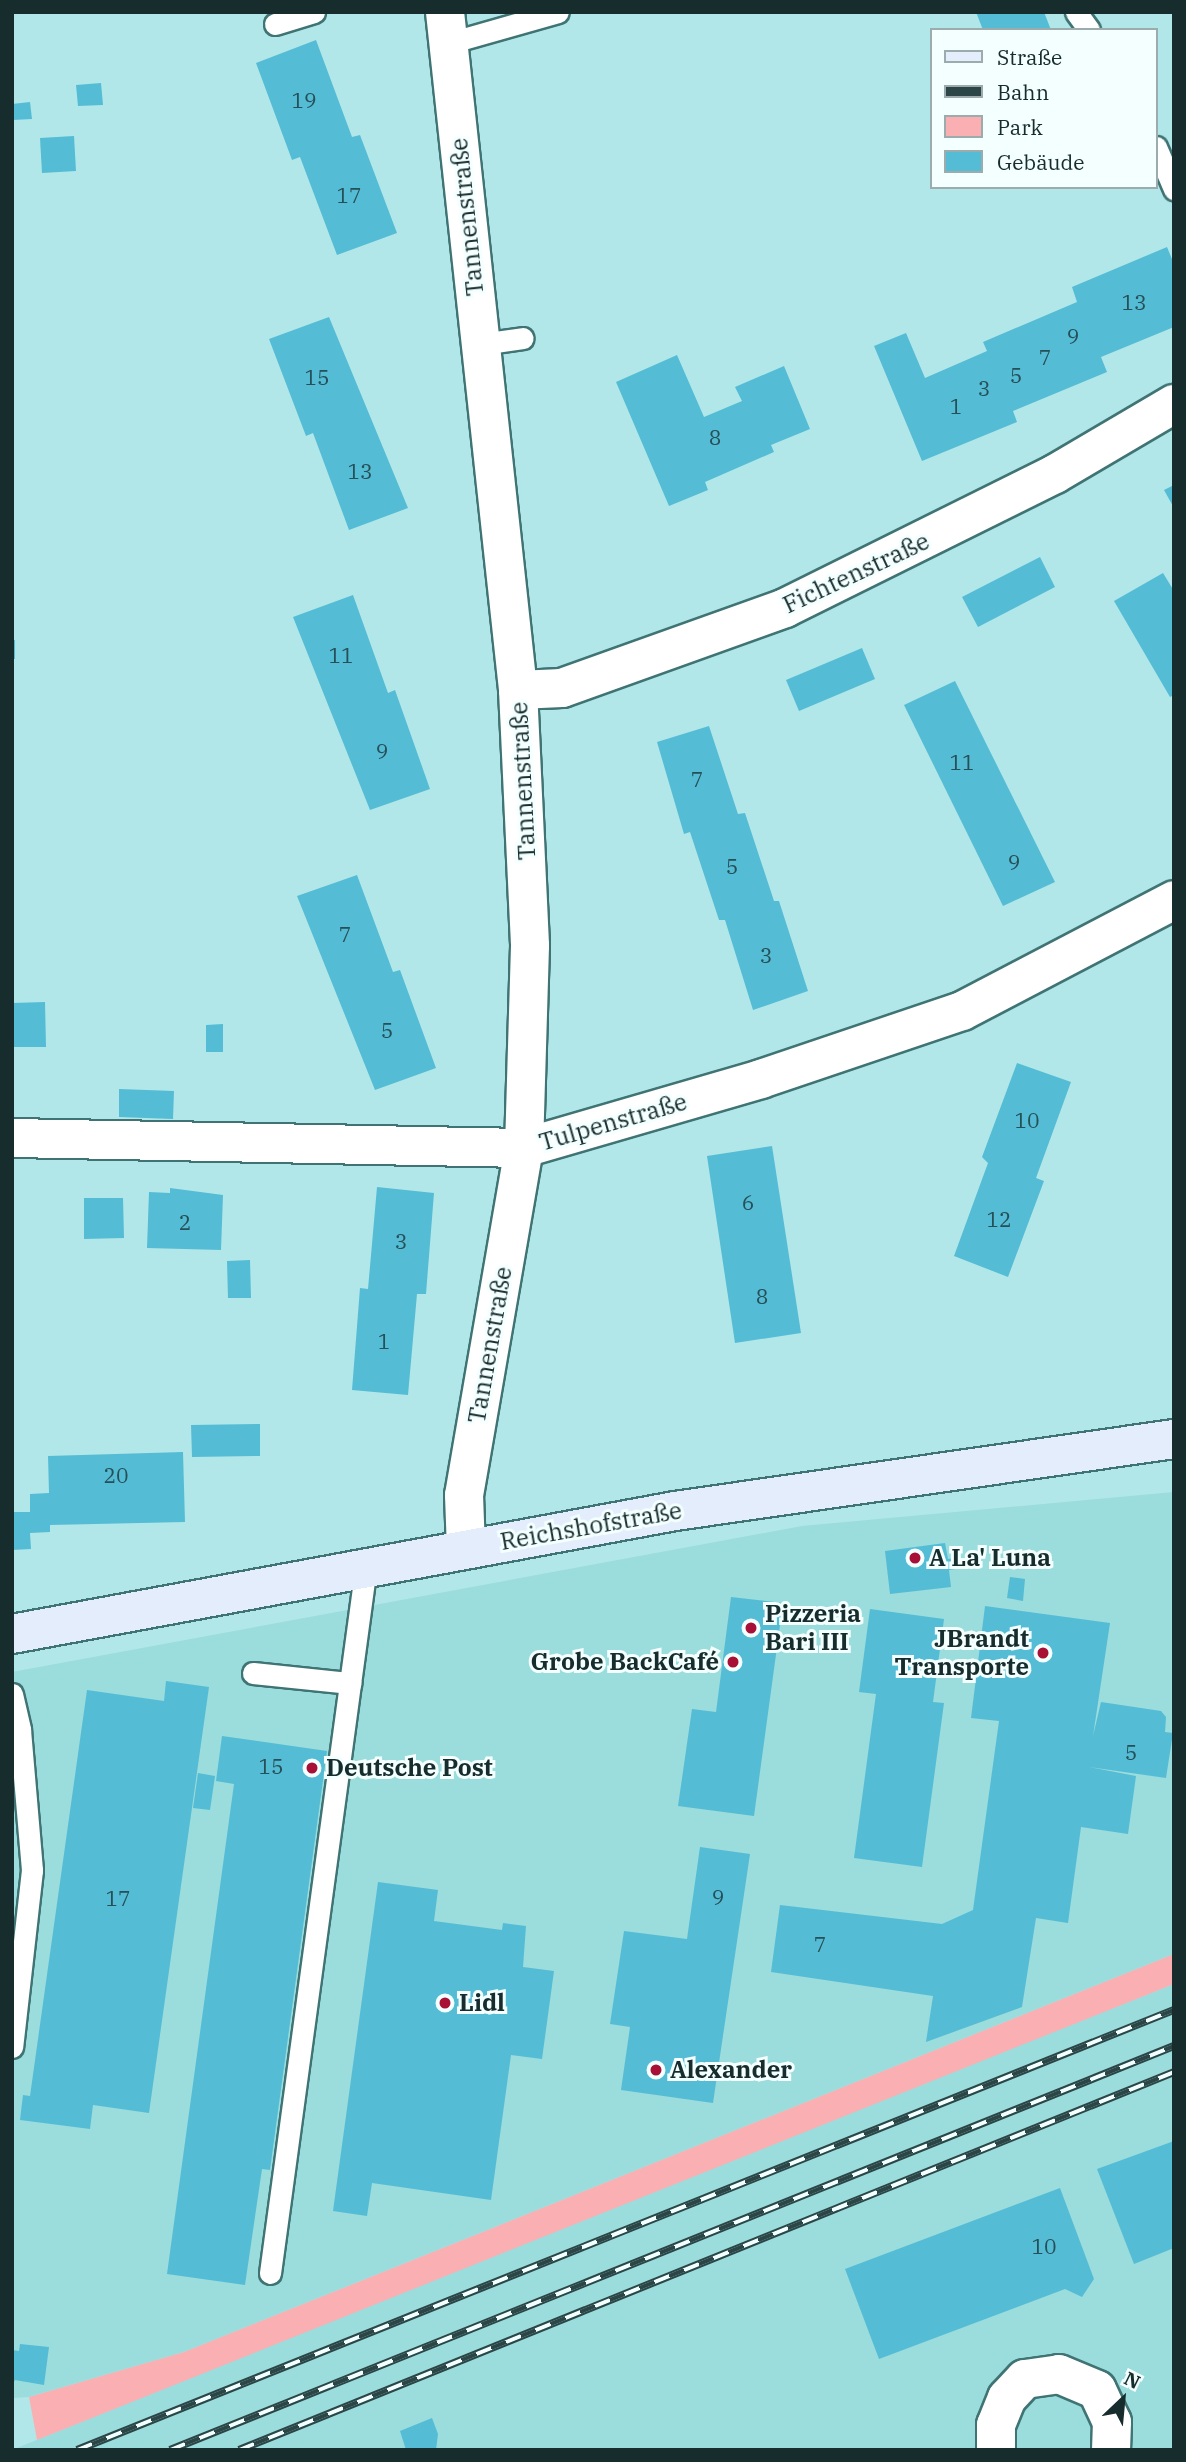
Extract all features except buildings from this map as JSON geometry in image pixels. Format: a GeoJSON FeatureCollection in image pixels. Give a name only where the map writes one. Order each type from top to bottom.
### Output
{"type":"FeatureCollection","features":[{"type":"Feature","properties":{"kind":"street","name":"Tannenstraße"},"geometry":{"type":"LineString","coordinates":[[447,28],[519,690],[530,946],[524,1148],[464,1495],[466,1549]]}},
{"type":"Feature","properties":{"kind":"street","name":"Fichtenstraße"},"geometry":{"type":"LineString","coordinates":[[519,690],[562,688],[785,608],[1043,480],[1174,404]]}},
{"type":"Feature","properties":{"kind":"street","name":"Tulpenstraße"},"geometry":{"type":"LineString","coordinates":[[12,1138],[524,1148],[761,1079],[962,1011],[1174,900]]}},
{"type":"Feature","properties":{"kind":"street","name":"Reichshofstraße"},"geometry":{"type":"LineString","coordinates":[[12,1634],[366,1566],[706,1506],[1174,1439]]}},
{"type":"Feature","properties":{"kind":"street"},"geometry":{"type":"LineString","coordinates":[[996,2450],[996,2425],[1007,2398],[1025,2379],[1059,2374],[1097,2390],[1112,2423],[1111,2450]]}},
{"type":"Feature","properties":{"kind":"lane"},"geometry":{"type":"LineString","coordinates":[[275,24],[314,12]]}},
{"type":"Feature","properties":{"kind":"lane"},"geometry":{"type":"LineString","coordinates":[[447,28],[558,12]]}},
{"type":"Feature","properties":{"kind":"lane"},"geometry":{"type":"LineString","coordinates":[[1076,12],[1088,28]]}},
{"type":"Feature","properties":{"kind":"lane"},"geometry":{"type":"LineString","coordinates":[[1158,151],[1174,189]]}},
{"type":"Feature","properties":{"kind":"lane"},"geometry":{"type":"LineString","coordinates":[[481,344],[523,338]]}},
{"type":"Feature","properties":{"kind":"lane"},"geometry":{"type":"LineString","coordinates":[[270,2273],[366,1566]]}},
{"type":"Feature","properties":{"kind":"lane"},"geometry":{"type":"LineString","coordinates":[[254,1673],[350,1683]]}},
{"type":"Feature","properties":{"kind":"lane"},"geometry":{"type":"LineString","coordinates":[[12,1694],[20,1730],[32,1870],[12,2047]]}},
{"type":"Feature","properties":{"kind":"shaded area"},"geometry":{"type":"Polygon","coordinates":[[[1174,1492],[1174,1954],[184,2352],[29,2397],[12,2398],[12,1672],[802,1526],[1174,1492]]]}},
{"type":"Feature","properties":{"kind":"shaded area"},"geometry":{"type":"Polygon","coordinates":[[[1174,1984],[1174,2450],[12,2450],[603,2210],[1174,1984]]]}},
{"type":"Feature","properties":{"kind":"green space"},"geometry":{"type":"Polygon","coordinates":[[[1174,1954],[1174,1984],[37,2440],[29,2397],[184,2352],[1174,1954]]]}},
{"type":"Feature","properties":{"kind":"railway"},"geometry":{"type":"LineString","coordinates":[[77,2450],[1174,2010]]}},
{"type":"Feature","properties":{"kind":"railway"},"geometry":{"type":"LineString","coordinates":[[170,2450],[1174,2046]]}},
{"type":"Feature","properties":{"kind":"railway"},"geometry":{"type":"LineString","coordinates":[[239,2450],[1174,2072]]}},
{"type":"Feature","properties":{"kind":"place","name":"A La' Luna"},"geometry":{"type":"Point","coordinates":[915,1558]}},
{"type":"Feature","properties":{"kind":"place","name":"Pizzeria Bari III"},"geometry":{"type":"Point","coordinates":[751,1628]}},
{"type":"Feature","properties":{"kind":"place","name":"JBrandt Transporte"},"geometry":{"type":"Point","coordinates":[1043,1653]}},
{"type":"Feature","properties":{"kind":"place","name":"Grobe BackCafé"},"geometry":{"type":"Point","coordinates":[733,1662]}},
{"type":"Feature","properties":{"kind":"place","name":"Deutsche Post"},"geometry":{"type":"Point","coordinates":[312,1768]}},
{"type":"Feature","properties":{"kind":"place","name":"Lidl"},"geometry":{"type":"Point","coordinates":[445,2003]}},
{"type":"Feature","properties":{"kind":"place","name":"Alexander"},"geometry":{"type":"Point","coordinates":[656,2070]}}]}
